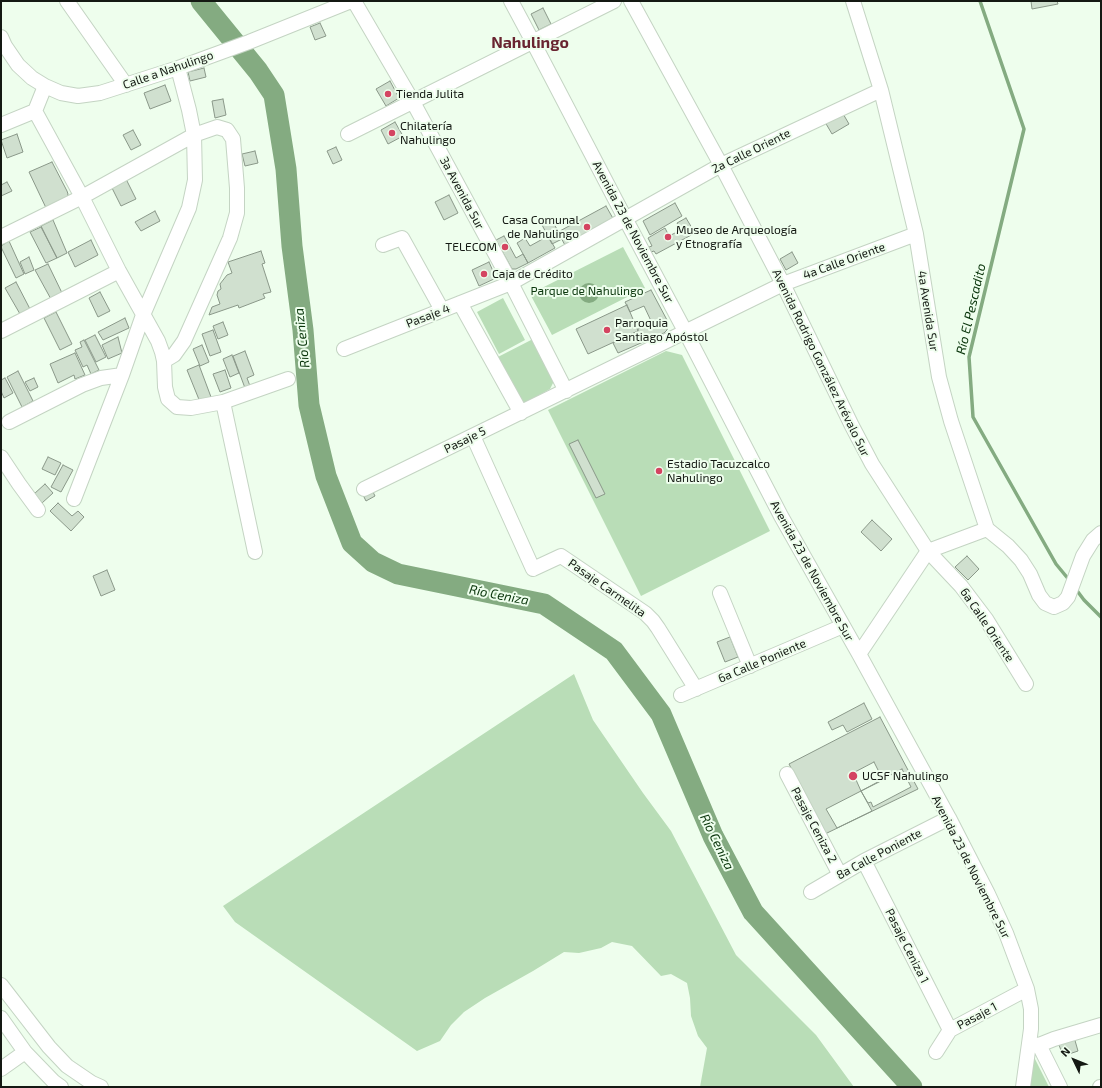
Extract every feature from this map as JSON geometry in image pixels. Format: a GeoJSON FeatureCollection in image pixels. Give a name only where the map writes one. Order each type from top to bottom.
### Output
{"type":"FeatureCollection","features":[{"type":"Feature","properties":{"kind":"street"},"geometry":{"type":"LineString","coordinates":[[67,1],[126,85]]}},
{"type":"Feature","properties":{"kind":"street","name":"Calle a Nahulingo"},"geometry":{"type":"LineString","coordinates":[[1,37],[5,46],[18,65],[32,78],[61,93],[78,96],[100,93],[178,68],[249,42],[351,1]]}},
{"type":"Feature","properties":{"kind":"street","name":"3a Avenida Sur"},"geometry":{"type":"LineString","coordinates":[[354,1],[413,102],[511,283],[566,391]]}},
{"type":"Feature","properties":{"kind":"street","name":"Avenida 23 de Noviembre Sur"},"geometry":{"type":"LineString","coordinates":[[511,1],[685,331],[780,516],[859,654],[949,818],[994,907],[1006,933],[1027,989],[1031,1009],[1031,1029],[1034,1045],[1023,1087]]}},
{"type":"Feature","properties":{"kind":"street"},"geometry":{"type":"LineString","coordinates":[[348,134],[614,1]]}},
{"type":"Feature","properties":{"kind":"street","name":"Avenida Rodrigo González Arévalo Sur"},"geometry":{"type":"LineString","coordinates":[[631,1],[721,165],[783,284],[872,464],[928,551]]}},
{"type":"Feature","properties":{"kind":"street","name":"4a Avenida Sur"},"geometry":{"type":"LineString","coordinates":[[853,1],[881,90],[916,234],[939,378],[951,421],[987,529]]}},
{"type":"Feature","properties":{"kind":"street"},"geometry":{"type":"LineString","coordinates":[[74,499],[122,375],[143,315],[190,208],[195,180],[194,135],[178,68]]}},
{"type":"Feature","properties":{"kind":"street"},"geometry":{"type":"LineString","coordinates":[[1,125],[35,111],[45,86]]}},
{"type":"Feature","properties":{"kind":"street","name":"2a Calle Oriente"},"geometry":{"type":"LineString","coordinates":[[511,283],[626,220],[721,165],[881,90]]}},
{"type":"Feature","properties":{"kind":"street"},"geometry":{"type":"LineString","coordinates":[[35,111],[158,341],[164,361],[165,387],[168,399],[177,407],[191,408],[223,402],[288,379]]}},
{"type":"Feature","properties":{"kind":"street"},"geometry":{"type":"LineString","coordinates":[[1,237],[82,197],[194,135],[217,127],[227,130],[233,139],[237,188],[237,213],[230,238],[184,341],[174,355],[164,361]]}},
{"type":"Feature","properties":{"kind":"street","name":"4a Calle Oriente"},"geometry":{"type":"LineString","coordinates":[[566,391],[783,284],[916,234]]}},
{"type":"Feature","properties":{"kind":"street"},"geometry":{"type":"LineString","coordinates":[[383,245],[402,238],[442,310]]}},
{"type":"Feature","properties":{"kind":"street"},"geometry":{"type":"LineString","coordinates":[[1,331],[119,270]]}},
{"type":"Feature","properties":{"kind":"street","name":"Pasaje 4"},"geometry":{"type":"LineString","coordinates":[[344,349],[511,283]]}},
{"type":"Feature","properties":{"kind":"street"},"geometry":{"type":"LineString","coordinates":[[460,303],[521,413]]}},
{"type":"Feature","properties":{"kind":"street"},"geometry":{"type":"LineString","coordinates":[[9,422],[82,385],[101,378],[122,375]]}},
{"type":"Feature","properties":{"kind":"street","name":"Pasaje 5"},"geometry":{"type":"LineString","coordinates":[[364,489],[566,391]]}},
{"type":"Feature","properties":{"kind":"street"},"geometry":{"type":"LineString","coordinates":[[223,402],[255,552]]}},
{"type":"Feature","properties":{"kind":"street","name":"Pasaje Carmelita"},"geometry":{"type":"LineString","coordinates":[[473,436],[533,569],[561,556],[645,613],[658,628],[696,689]]}},
{"type":"Feature","properties":{"kind":"street"},"geometry":{"type":"LineString","coordinates":[[1,457],[38,510]]}},
{"type":"Feature","properties":{"kind":"street"},"geometry":{"type":"LineString","coordinates":[[859,654],[928,551],[987,529],[1008,546],[1021,560],[1030,574],[1039,595],[1045,603],[1054,606],[1063,603],[1068,597],[1083,556],[1094,540],[1101,534]]}},
{"type":"Feature","properties":{"kind":"street","name":"6a Calle Oriente"},"geometry":{"type":"LineString","coordinates":[[928,551],[961,586],[986,619],[1026,684]]}},
{"type":"Feature","properties":{"kind":"street"},"geometry":{"type":"LineString","coordinates":[[720,594],[750,666]]}},
{"type":"Feature","properties":{"kind":"street","name":"6a Calle Poniente"},"geometry":{"type":"LineString","coordinates":[[681,695],[843,626]]}},
{"type":"Feature","properties":{"kind":"street","name":"Pasaje Ceniza 2"},"geometry":{"type":"LineString","coordinates":[[787,774],[840,875]]}},
{"type":"Feature","properties":{"kind":"street","name":"8a Calle Poniente"},"geometry":{"type":"LineString","coordinates":[[811,892],[864,862],[949,818]]}},
{"type":"Feature","properties":{"kind":"street","name":"Pasaje Ceniza 1"},"geometry":{"type":"LineString","coordinates":[[864,862],[950,1030]]}},
{"type":"Feature","properties":{"kind":"street"},"geometry":{"type":"LineString","coordinates":[[1,985],[49,1047],[67,1066],[92,1083],[101,1087]]}},
{"type":"Feature","properties":{"kind":"street","name":"Pasaje 1"},"geometry":{"type":"LineString","coordinates":[[936,1052],[950,1030],[1027,989]]}},
{"type":"Feature","properties":{"kind":"street"},"geometry":{"type":"LineString","coordinates":[[1,1018],[25,1052],[54,1082],[61,1087]]}},
{"type":"Feature","properties":{"kind":"street"},"geometry":{"type":"LineString","coordinates":[[1060,1087],[1034,1045],[1101,1025]]}},
{"type":"Feature","properties":{"kind":"street"},"geometry":{"type":"LineString","coordinates":[[1,1069],[25,1052]]}},
{"type":"Feature","properties":{"kind":"green space","name":"Parque de Nahulingo"},"geometry":{"type":"Polygon","coordinates":[[[623,247],[645,288],[552,335],[530,294],[623,247]]]}},
{"type":"Feature","properties":{"kind":"green space"},"geometry":{"type":"Polygon","coordinates":[[[503,298],[525,340],[499,354],[477,312],[503,298]]]}},
{"type":"Feature","properties":{"kind":"green space"},"geometry":{"type":"Polygon","coordinates":[[[533,339],[554,381],[550,389],[520,406],[494,359],[533,339]]]}},
{"type":"Feature","properties":{"kind":"green space","name":"Estadio Tacuzcalco Nahulingo"},"geometry":{"type":"Polygon","coordinates":[[[666,351],[682,355],[770,531],[641,596],[548,410],[666,351]]]}},
{"type":"Feature","properties":{"kind":"green space"},"geometry":{"type":"Polygon","coordinates":[[[574,674],[593,720],[671,831],[736,955],[816,1035],[854,1087],[700,1087],[707,1048],[698,1036],[691,1016],[687,983],[671,974],[661,976],[632,946],[612,942],[601,948],[579,953],[564,952],[485,998],[464,1012],[451,1025],[440,1041],[417,1051],[235,922],[223,906],[574,674]]]}},
{"type":"Feature","properties":{"kind":"green space"},"geometry":{"type":"Polygon","coordinates":[[[1032,1053],[1049,1087],[1027,1087],[1032,1053]]]}},
{"type":"Feature","properties":{"kind":"shaded area"},"geometry":{"type":"Polygon","coordinates":[[[589,283],[596,286],[599,293],[596,300],[589,303],[582,300],[579,293],[582,286],[589,283]]]}},
{"type":"Feature","properties":{"kind":"building"},"geometry":{"type":"Polygon","coordinates":[[[1031,1],[1057,1],[1058,4],[1032,9],[1031,1]]]}},
{"type":"Feature","properties":{"kind":"building"},"geometry":{"type":"Polygon","coordinates":[[[543,8],[551,24],[539,30],[531,14],[543,8]]]}},
{"type":"Feature","properties":{"kind":"building"},"geometry":{"type":"Polygon","coordinates":[[[320,23],[326,36],[315,40],[310,27],[320,23]]]}},
{"type":"Feature","properties":{"kind":"building"},"geometry":{"type":"Polygon","coordinates":[[[204,68],[206,77],[190,81],[188,72],[204,68]]]}},
{"type":"Feature","properties":{"kind":"building","name":"Tienda Julita"},"geometry":{"type":"Polygon","coordinates":[[[390,81],[399,98],[386,106],[376,89],[390,81]]]}},
{"type":"Feature","properties":{"kind":"building"},"geometry":{"type":"Polygon","coordinates":[[[165,85],[171,101],[150,109],[144,93],[165,85]]]}},
{"type":"Feature","properties":{"kind":"building"},"geometry":{"type":"Polygon","coordinates":[[[223,99],[226,115],[215,118],[212,101],[223,99]]]}},
{"type":"Feature","properties":{"kind":"building"},"geometry":{"type":"Polygon","coordinates":[[[842,112],[849,124],[832,134],[825,122],[842,112]]]}},
{"type":"Feature","properties":{"kind":"building","name":"Chilatería Nahulingo"},"geometry":{"type":"Polygon","coordinates":[[[395,122],[403,136],[388,144],[381,130],[395,122]]]}},
{"type":"Feature","properties":{"kind":"building"},"geometry":{"type":"Polygon","coordinates":[[[133,130],[141,145],[131,150],[123,135],[133,130]]]}},
{"type":"Feature","properties":{"kind":"building"},"geometry":{"type":"Polygon","coordinates":[[[17,134],[23,152],[7,158],[1,140],[17,134]]]}},
{"type":"Feature","properties":{"kind":"building"},"geometry":{"type":"Polygon","coordinates":[[[336,147],[342,160],[333,164],[327,151],[336,147]]]}},
{"type":"Feature","properties":{"kind":"building"},"geometry":{"type":"Polygon","coordinates":[[[255,151],[258,163],[245,166],[242,154],[255,151]]]}},
{"type":"Feature","properties":{"kind":"building"},"geometry":{"type":"Polygon","coordinates":[[[52,162],[68,194],[67,198],[47,210],[29,172],[52,162]]]}},
{"type":"Feature","properties":{"kind":"building"},"geometry":{"type":"Polygon","coordinates":[[[125,177],[136,199],[121,206],[110,184],[125,177]]]}},
{"type":"Feature","properties":{"kind":"building"},"geometry":{"type":"Polygon","coordinates":[[[7,182],[12,191],[1,196],[1,185],[7,182]]]}},
{"type":"Feature","properties":{"kind":"building"},"geometry":{"type":"Polygon","coordinates":[[[449,195],[458,213],[444,220],[435,202],[449,195]]]}},
{"type":"Feature","properties":{"kind":"building"},"geometry":{"type":"Polygon","coordinates":[[[675,203],[682,216],[650,235],[643,221],[675,203]]]}},
{"type":"Feature","properties":{"kind":"building","name":"Casa Comunal de Nahulingo"},"geometry":{"type":"Polygon","coordinates":[[[606,206],[615,222],[567,249],[558,232],[606,206]]]}},
{"type":"Feature","properties":{"kind":"building"},"geometry":{"type":"Polygon","coordinates":[[[155,211],[160,221],[141,231],[135,222],[155,211]]]}},
{"type":"Feature","properties":{"kind":"building"},"geometry":{"type":"Polygon","coordinates":[[[551,218],[562,239],[552,244],[541,223],[551,218]]]}},
{"type":"Feature","properties":{"kind":"building","name":"Museo de Arqueología y Etnografía"},"geometry":{"type":"Polygon","coordinates":[[[686,218],[695,233],[656,254],[654,251],[651,252],[649,247],[652,246],[648,238],[665,228],[669,236],[681,230],[677,223],[686,218]]]}},
{"type":"Feature","properties":{"kind":"building"},"geometry":{"type":"Polygon","coordinates":[[[53,220],[67,253],[57,258],[41,226],[53,220]]]}},
{"type":"Feature","properties":{"kind":"building"},"geometry":{"type":"Polygon","coordinates":[[[41,227],[57,258],[46,263],[30,232],[41,227]]]}},
{"type":"Feature","properties":{"kind":"building","name":"TELECOM"},"geometry":{"type":"Polygon","coordinates":[[[504,236],[516,258],[523,254],[528,263],[516,269],[512,269],[496,240],[504,236]]]}},
{"type":"Feature","properties":{"kind":"building"},"geometry":{"type":"Polygon","coordinates":[[[548,236],[555,248],[528,263],[517,243],[525,238],[530,246],[548,236]]]}},
{"type":"Feature","properties":{"kind":"building"},"geometry":{"type":"Polygon","coordinates":[[[91,240],[98,255],[75,267],[68,252],[91,240]]]}},
{"type":"Feature","properties":{"kind":"building"},"geometry":{"type":"Polygon","coordinates":[[[9,241],[24,274],[16,278],[1,247],[9,241]]]}},
{"type":"Feature","properties":{"kind":"building"},"geometry":{"type":"Polygon","coordinates":[[[261,251],[265,263],[262,264],[271,292],[263,294],[265,298],[239,308],[238,305],[209,315],[212,307],[220,304],[217,295],[218,291],[221,289],[220,284],[227,275],[232,273],[228,262],[261,251]]]}},
{"type":"Feature","properties":{"kind":"building"},"geometry":{"type":"Polygon","coordinates":[[[792,252],[798,263],[786,270],[780,259],[792,252]]]}},
{"type":"Feature","properties":{"kind":"building"},"geometry":{"type":"Polygon","coordinates":[[[29,257],[34,270],[25,274],[20,262],[29,257]]]}},
{"type":"Feature","properties":{"kind":"building","name":"Caja de Crédito"},"geometry":{"type":"Polygon","coordinates":[[[489,262],[496,278],[479,286],[472,270],[489,262]]]}},
{"type":"Feature","properties":{"kind":"building"},"geometry":{"type":"Polygon","coordinates":[[[48,264],[63,295],[52,301],[35,270],[48,264]]]}},
{"type":"Feature","properties":{"kind":"building"},"geometry":{"type":"Polygon","coordinates":[[[16,282],[30,309],[20,314],[5,288],[16,282]]]}},
{"type":"Feature","properties":{"kind":"building"},"geometry":{"type":"Polygon","coordinates":[[[651,290],[667,320],[667,330],[664,333],[618,353],[613,343],[652,323],[644,306],[630,312],[625,302],[651,290]]]}},
{"type":"Feature","properties":{"kind":"building"},"geometry":{"type":"Polygon","coordinates":[[[100,292],[110,311],[98,317],[89,298],[100,292]]]}},
{"type":"Feature","properties":{"kind":"building","name":"Parroquia Santiago Apóstol"},"geometry":{"type":"Polygon","coordinates":[[[627,305],[638,331],[588,354],[576,329],[627,305]]]}},
{"type":"Feature","properties":{"kind":"building"},"geometry":{"type":"Polygon","coordinates":[[[56,312],[72,344],[60,350],[44,318],[56,312]]]}},
{"type":"Feature","properties":{"kind":"building"},"geometry":{"type":"Polygon","coordinates":[[[125,318],[129,328],[103,340],[98,332],[125,318]]]}},
{"type":"Feature","properties":{"kind":"building"},"geometry":{"type":"Polygon","coordinates":[[[223,322],[228,335],[218,339],[213,326],[223,322]]]}},
{"type":"Feature","properties":{"kind":"building"},"geometry":{"type":"Polygon","coordinates":[[[213,330],[221,352],[210,356],[202,334],[213,330]]]}},
{"type":"Feature","properties":{"kind":"building"},"geometry":{"type":"Polygon","coordinates":[[[95,335],[106,357],[96,362],[85,340],[95,335]]]}},
{"type":"Feature","properties":{"kind":"building"},"geometry":{"type":"Polygon","coordinates":[[[118,337],[122,353],[108,359],[102,345],[118,337]]]}},
{"type":"Feature","properties":{"kind":"building"},"geometry":{"type":"Polygon","coordinates":[[[84,340],[99,370],[91,374],[87,365],[83,367],[75,350],[82,347],[80,342],[84,340]]]}},
{"type":"Feature","properties":{"kind":"building"},"geometry":{"type":"Polygon","coordinates":[[[202,345],[209,362],[200,366],[193,349],[202,345]]]}},
{"type":"Feature","properties":{"kind":"building"},"geometry":{"type":"Polygon","coordinates":[[[245,351],[254,375],[247,378],[250,386],[245,388],[233,356],[245,351]]]}},
{"type":"Feature","properties":{"kind":"building"},"geometry":{"type":"Polygon","coordinates":[[[75,353],[85,375],[75,379],[74,375],[58,383],[50,364],[75,353]]]}},
{"type":"Feature","properties":{"kind":"building"},"geometry":{"type":"Polygon","coordinates":[[[232,355],[239,373],[230,377],[223,359],[232,355]]]}},
{"type":"Feature","properties":{"kind":"building"},"geometry":{"type":"Polygon","coordinates":[[[199,365],[211,397],[200,402],[187,370],[199,365]]]}},
{"type":"Feature","properties":{"kind":"building"},"geometry":{"type":"Polygon","coordinates":[[[225,370],[231,388],[220,392],[213,374],[225,370]]]}},
{"type":"Feature","properties":{"kind":"building"},"geometry":{"type":"Polygon","coordinates":[[[18,371],[33,401],[22,407],[7,377],[18,371]]]}},
{"type":"Feature","properties":{"kind":"building"},"geometry":{"type":"Polygon","coordinates":[[[5,378],[13,393],[4,398],[1,391],[1,380],[5,378]]]}},
{"type":"Feature","properties":{"kind":"building"},"geometry":{"type":"Polygon","coordinates":[[[34,378],[38,387],[30,391],[25,382],[34,378]]]}},
{"type":"Feature","properties":{"kind":"building"},"geometry":{"type":"Polygon","coordinates":[[[578,440],[605,494],[596,498],[569,444],[578,440]]]}},
{"type":"Feature","properties":{"kind":"building"},"geometry":{"type":"Polygon","coordinates":[[[48,457],[61,463],[55,475],[42,469],[48,457]]]}},
{"type":"Feature","properties":{"kind":"building"},"geometry":{"type":"Polygon","coordinates":[[[63,465],[73,470],[61,492],[51,487],[63,465]]]}},
{"type":"Feature","properties":{"kind":"building"},"geometry":{"type":"Polygon","coordinates":[[[45,484],[53,493],[42,503],[34,494],[45,484]]]}},
{"type":"Feature","properties":{"kind":"building"},"geometry":{"type":"Polygon","coordinates":[[[372,490],[375,496],[366,501],[363,495],[372,490]]]}},
{"type":"Feature","properties":{"kind":"building"},"geometry":{"type":"Polygon","coordinates":[[[58,503],[72,516],[78,511],[84,517],[71,531],[50,511],[58,503]]]}},
{"type":"Feature","properties":{"kind":"building"},"geometry":{"type":"Polygon","coordinates":[[[872,520],[892,539],[881,551],[861,532],[872,520]]]}},
{"type":"Feature","properties":{"kind":"building"},"geometry":{"type":"Polygon","coordinates":[[[967,556],[979,569],[968,580],[955,567],[967,556]]]}},
{"type":"Feature","properties":{"kind":"building"},"geometry":{"type":"Polygon","coordinates":[[[107,570],[115,590],[101,596],[93,576],[107,570]]]}},
{"type":"Feature","properties":{"kind":"building"},"geometry":{"type":"Polygon","coordinates":[[[730,637],[738,657],[725,662],[717,642],[730,637]]]}},
{"type":"Feature","properties":{"kind":"building"},"geometry":{"type":"Polygon","coordinates":[[[864,703],[872,719],[847,732],[843,725],[832,730],[828,722],[864,703]]]}},
{"type":"Feature","properties":{"kind":"building","name":"UCSF Nahulingo"},"geometry":{"type":"Polygon","coordinates":[[[880,717],[918,789],[825,834],[789,764],[880,717]]]}},
{"type":"Feature","properties":{"kind":"building"},"geometry":{"type":"Polygon","coordinates":[[[874,762],[883,780],[861,791],[853,773],[874,762]]]}},
{"type":"Feature","properties":{"kind":"building"},"geometry":{"type":"Polygon","coordinates":[[[902,769],[911,787],[873,807],[871,802],[868,803],[861,791],[902,769]]]}},
{"type":"Feature","properties":{"kind":"building"},"geometry":{"type":"Polygon","coordinates":[[[861,791],[872,811],[837,828],[826,809],[861,791]]]}},
{"type":"Feature","properties":{"kind":"building"},"geometry":{"type":"Polygon","coordinates":[[[1074,1037],[1078,1051],[1063,1056],[1058,1042],[1074,1037]]]}},
{"type":"Feature","properties":{"kind":"waterway","name":"Río Ceniza"},"geometry":{"type":"LineString","coordinates":[[201,1],[258,71],[274,95],[286,169],[292,246],[303,330],[309,405],[326,476],[352,543],[373,562],[398,574],[544,604],[614,651],[661,714],[713,836],[753,912],[912,1087]]}},
{"type":"Feature","properties":{"kind":"waterway","name":"Río El Pescadito"},"geometry":{"type":"LineString","coordinates":[[980,1],[1024,129],[969,357],[973,417],[1056,564],[1070,581]]}},
{"type":"Feature","properties":{"kind":"waterway","name":"Río El Pescadito"},"geometry":{"type":"LineString","coordinates":[[1075,588],[1084,600],[1101,617]]}},
{"type":"Feature","properties":{"kind":"place","name":"Tienda Julita"},"geometry":{"type":"Point","coordinates":[388,94]}},
{"type":"Feature","properties":{"kind":"place","name":"Chilatería Nahulingo"},"geometry":{"type":"Point","coordinates":[392,133]}},
{"type":"Feature","properties":{"kind":"place","name":"Casa Comunal de Nahulingo"},"geometry":{"type":"Point","coordinates":[587,227]}},
{"type":"Feature","properties":{"kind":"place","name":"Museo de Arqueología y Etnografía"},"geometry":{"type":"Point","coordinates":[668,237]}},
{"type":"Feature","properties":{"kind":"place","name":"TELECOM"},"geometry":{"type":"Point","coordinates":[505,247]}},
{"type":"Feature","properties":{"kind":"place","name":"Caja de Crédito"},"geometry":{"type":"Point","coordinates":[484,274]}},
{"type":"Feature","properties":{"kind":"place","name":"Parroquia Santiago Apóstol"},"geometry":{"type":"Point","coordinates":[607,330]}},
{"type":"Feature","properties":{"kind":"place","name":"Estadio Tacuzcalco Nahulingo"},"geometry":{"type":"Point","coordinates":[659,471]}},
{"type":"Feature","properties":{"kind":"place","name":"UCSF Nahulingo"},"geometry":{"type":"Point","coordinates":[853,776]}},
{"type":"Feature","properties":{"kind":"district","name":"Nahulingo"},"geometry":{"type":"Point","coordinates":[530,43]}}]}
